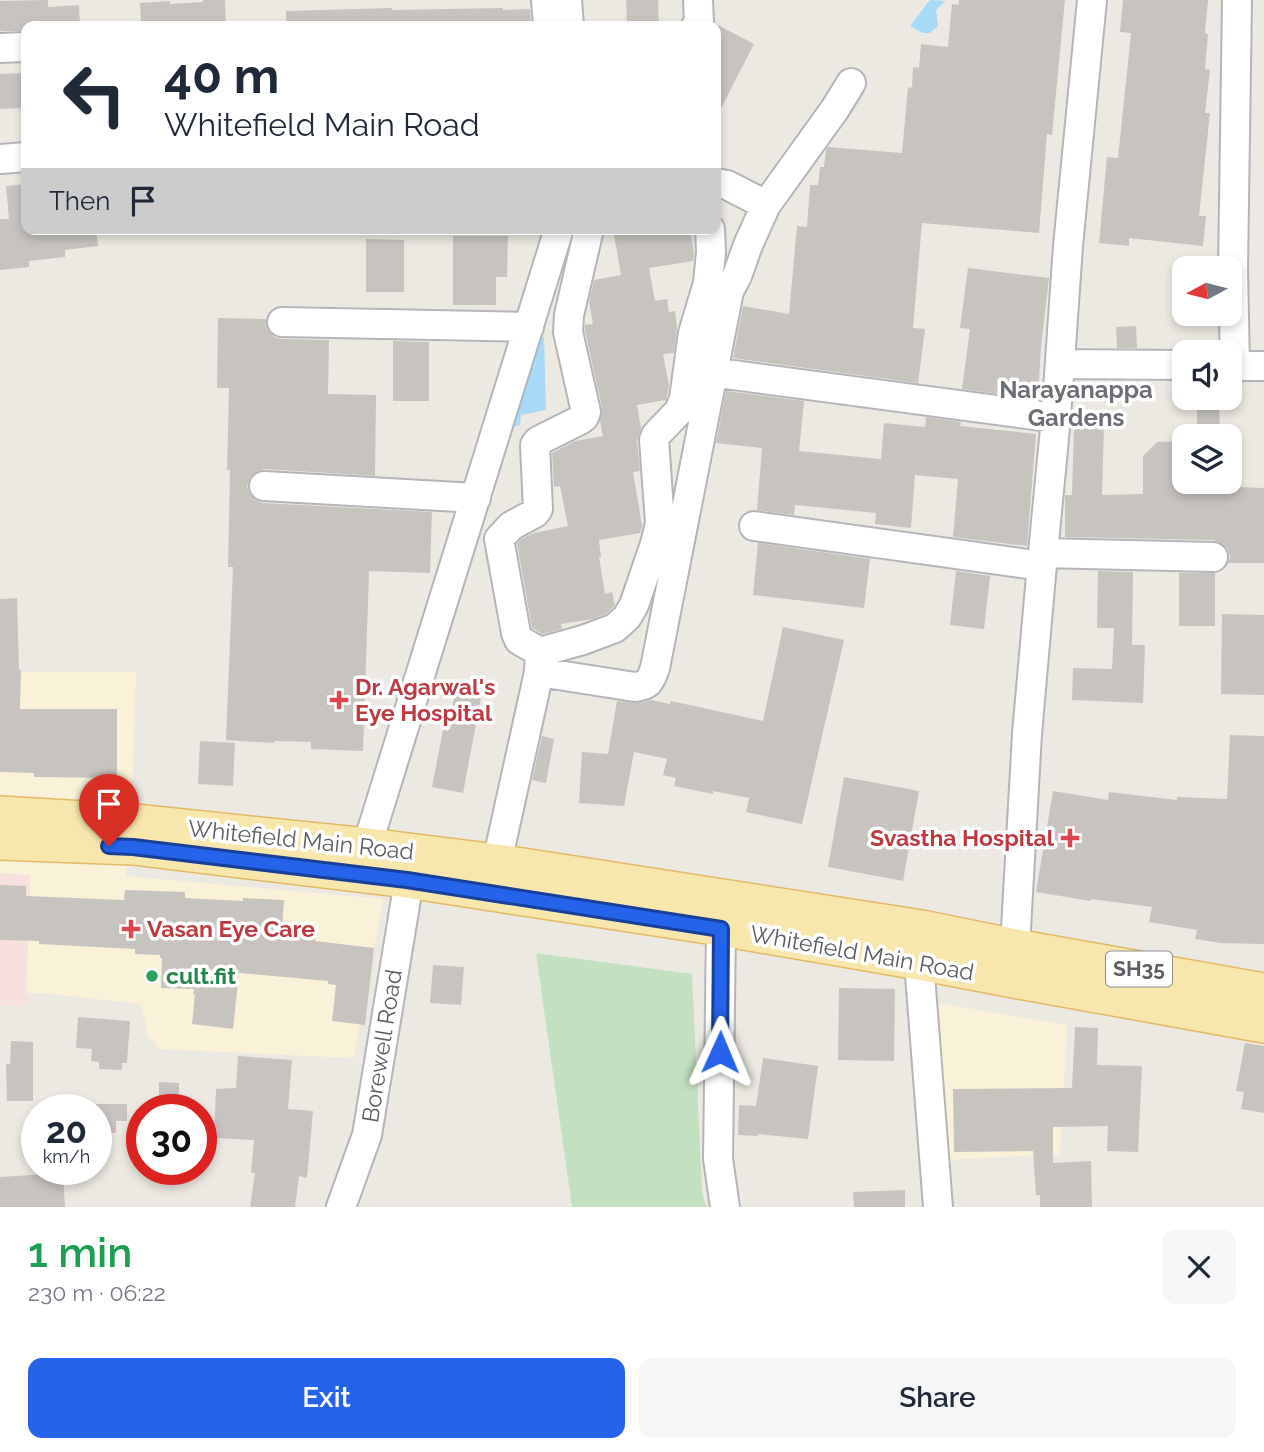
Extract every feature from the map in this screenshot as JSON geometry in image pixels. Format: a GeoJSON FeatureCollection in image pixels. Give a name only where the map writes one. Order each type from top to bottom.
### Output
{"type":"FeatureCollection","features":[{"type":"Feature","properties":{"kind":"main road","name":"Whitefield Main Road"},"geometry":{"type":"LineString","coordinates":[[0,814],[721,929],[920,945],[1015,947],[1264,991]]}},
{"type":"Feature","properties":{"kind":"main road","name":"Whitefield Main Road"},"geometry":{"type":"LineString","coordinates":[[0,842],[134,834],[367,846],[498,862],[920,945],[1014,980],[1264,1025]]}},
{"type":"Feature","properties":{"kind":"street"},"geometry":{"type":"LineString","coordinates":[[546,0],[548,21]]}},
{"type":"Feature","properties":{"kind":"street"},"geometry":{"type":"LineString","coordinates":[[567,0],[569,21]]}},
{"type":"Feature","properties":{"kind":"street"},"geometry":{"type":"LineString","coordinates":[[698,0],[699,21]]}},
{"type":"Feature","properties":{"kind":"street"},"geometry":{"type":"LineString","coordinates":[[1015,947],[1027,734],[1056,418],[1068,246],[1093,0]]}},
{"type":"Feature","properties":{"kind":"street"},"geometry":{"type":"LineString","coordinates":[[1233,340],[1237,0]]}},
{"type":"Feature","properties":{"kind":"street"},"geometry":{"type":"LineString","coordinates":[[0,48],[21,47]]}},
{"type":"Feature","properties":{"kind":"street"},"geometry":{"type":"LineString","coordinates":[[540,662],[583,640],[615,628],[627,617],[634,605],[660,523],[654,440],[679,411],[684,399],[692,340],[719,287],[737,276],[766,205],[851,83]]}},
{"type":"Feature","properties":{"kind":"street"},"geometry":{"type":"LineString","coordinates":[[0,159],[21,157]]}},
{"type":"Feature","properties":{"kind":"street"},"geometry":{"type":"LineString","coordinates":[[721,184],[766,205]]}},
{"type":"Feature","properties":{"kind":"street"},"geometry":{"type":"LineString","coordinates":[[367,846],[557,235]]}},
{"type":"Feature","properties":{"kind":"street"},"geometry":{"type":"LineString","coordinates":[[588,235],[569,315],[569,332],[586,412],[580,421],[538,440],[535,445],[538,509],[536,513],[512,526],[499,539],[519,640],[540,662],[635,687],[650,681],[655,668],[719,287],[710,235]]}},
{"type":"Feature","properties":{"kind":"street"},"geometry":{"type":"LineString","coordinates":[[282,322],[528,327]]}},
{"type":"Feature","properties":{"kind":"street"},"geometry":{"type":"LineString","coordinates":[[1060,364],[1172,365]]}},
{"type":"Feature","properties":{"kind":"street"},"geometry":{"type":"LineString","coordinates":[[1242,366],[1264,366]]}},
{"type":"Feature","properties":{"kind":"street"},"geometry":{"type":"LineString","coordinates":[[726,374],[1056,418]]}},
{"type":"Feature","properties":{"kind":"street"},"geometry":{"type":"LineString","coordinates":[[264,486],[476,498]]}},
{"type":"Feature","properties":{"kind":"street"},"geometry":{"type":"LineString","coordinates":[[754,526],[1042,559],[1213,557]]}},
{"type":"Feature","properties":{"kind":"street"},"geometry":{"type":"LineString","coordinates":[[498,862],[540,662]]}},
{"type":"Feature","properties":{"kind":"street","name":"Borewell Road"},"geometry":{"type":"LineString","coordinates":[[341,1207],[367,1135],[407,880]]}},
{"type":"Feature","properties":{"kind":"street"},"geometry":{"type":"LineString","coordinates":[[721,929],[718,1159],[725,1207]]}},
{"type":"Feature","properties":{"kind":"street"},"geometry":{"type":"LineString","coordinates":[[920,945],[938,1207]]}},
{"type":"Feature","properties":{"kind":"shaded area"},"geometry":{"type":"Polygon","coordinates":[[[0,672],[136,672],[131,823],[126,876],[383,899],[354,1058],[159,1049],[148,1035],[141,1004],[43,993],[0,993],[0,672]]]}},
{"type":"Feature","properties":{"kind":"shaded area"},"geometry":{"type":"Polygon","coordinates":[[[0,873],[30,875],[26,1006],[0,1005],[0,873]]]}},
{"type":"Feature","properties":{"kind":"shaded area"},"geometry":{"type":"Polygon","coordinates":[[[938,1003],[1067,1025],[1060,1154],[944,1160],[938,1003]]]}},
{"type":"Feature","properties":{"kind":"green space"},"geometry":{"type":"Polygon","coordinates":[[[536,953],[692,974],[702,1191],[706,1207],[572,1207],[536,953]]]}},
{"type":"Feature","properties":{"kind":"water"},"geometry":{"type":"Polygon","coordinates":[[[930,0],[945,1],[936,10],[938,26],[930,33],[923,33],[910,26],[930,0]]]}},
{"type":"Feature","properties":{"kind":"water"},"geometry":{"type":"Polygon","coordinates":[[[544,337],[546,410],[521,415],[520,425],[505,429],[533,338],[544,337]]]}},
{"type":"Feature","properties":{"kind":"building"},"geometry":{"type":"Polygon","coordinates":[[[48,0],[48,7],[79,5],[80,21],[21,21],[21,31],[0,31],[0,1],[48,0]]]}},
{"type":"Feature","properties":{"kind":"building"},"geometry":{"type":"Polygon","coordinates":[[[225,0],[226,21],[141,21],[140,3],[225,0]]]}},
{"type":"Feature","properties":{"kind":"building"},"geometry":{"type":"Polygon","coordinates":[[[626,0],[658,0],[659,21],[627,21],[626,0]]]}},
{"type":"Feature","properties":{"kind":"building"},"geometry":{"type":"Polygon","coordinates":[[[959,0],[1065,0],[1052,135],[1047,134],[1039,233],[922,223],[913,328],[925,329],[918,383],[733,358],[743,306],[789,314],[797,226],[807,227],[810,185],[818,185],[820,167],[824,167],[828,147],[902,153],[908,87],[912,88],[913,67],[919,68],[921,44],[948,47],[952,4],[959,5],[959,0]]]}},
{"type":"Feature","properties":{"kind":"building"},"geometry":{"type":"Polygon","coordinates":[[[1123,0],[1208,0],[1205,69],[1210,70],[1205,113],[1210,113],[1199,216],[1206,216],[1203,246],[1129,238],[1129,246],[1099,243],[1107,157],[1118,158],[1131,33],[1120,32],[1123,0]]]}},
{"type":"Feature","properties":{"kind":"building"},"geometry":{"type":"Polygon","coordinates":[[[392,8],[530,9],[531,21],[286,21],[286,11],[392,8]]]}},
{"type":"Feature","properties":{"kind":"building"},"geometry":{"type":"Polygon","coordinates":[[[721,27],[754,44],[721,108],[721,27]]]}},
{"type":"Feature","properties":{"kind":"building"},"geometry":{"type":"Polygon","coordinates":[[[21,73],[21,108],[0,109],[0,74],[21,73]]]}},
{"type":"Feature","properties":{"kind":"building"},"geometry":{"type":"Polygon","coordinates":[[[21,184],[21,235],[97,235],[98,246],[65,250],[65,257],[29,261],[29,267],[0,270],[0,219],[9,219],[6,186],[21,184]]]}},
{"type":"Feature","properties":{"kind":"building"},"geometry":{"type":"Polygon","coordinates":[[[614,235],[691,235],[693,261],[649,268],[655,301],[667,299],[669,312],[675,311],[677,327],[674,353],[663,354],[669,386],[666,400],[637,405],[641,428],[637,441],[640,471],[633,472],[642,525],[640,533],[599,540],[605,594],[612,592],[615,605],[606,614],[561,624],[562,629],[542,634],[532,628],[517,544],[534,533],[568,526],[560,486],[554,487],[552,453],[575,441],[603,436],[600,421],[602,408],[585,325],[593,324],[589,301],[594,280],[621,275],[614,235]]]}},
{"type":"Feature","properties":{"kind":"building"},"geometry":{"type":"Polygon","coordinates":[[[453,236],[508,236],[507,277],[496,277],[496,305],[453,305],[453,236]]]}},
{"type":"Feature","properties":{"kind":"building"},"geometry":{"type":"Polygon","coordinates":[[[366,239],[404,240],[404,292],[366,292],[366,239]]]}},
{"type":"Feature","properties":{"kind":"building"},"geometry":{"type":"Polygon","coordinates":[[[968,268],[1049,278],[1038,399],[962,389],[970,329],[960,328],[968,268]]]}},
{"type":"Feature","properties":{"kind":"building"},"geometry":{"type":"Polygon","coordinates":[[[218,318],[266,319],[267,329],[274,337],[329,340],[328,394],[376,395],[375,476],[264,469],[250,478],[247,486],[254,499],[263,503],[432,512],[430,573],[369,571],[363,751],[311,749],[311,742],[226,740],[233,567],[228,567],[229,388],[217,388],[218,318]]]}},
{"type":"Feature","properties":{"kind":"building"},"geometry":{"type":"Polygon","coordinates":[[[1136,326],[1137,348],[1117,348],[1116,327],[1136,326]]]}},
{"type":"Feature","properties":{"kind":"building"},"geometry":{"type":"Polygon","coordinates":[[[393,341],[429,342],[429,401],[393,401],[393,341]]]}},
{"type":"Feature","properties":{"kind":"building"},"geometry":{"type":"Polygon","coordinates":[[[726,391],[804,401],[799,451],[881,459],[884,423],[925,427],[926,417],[961,422],[960,426],[1036,434],[1027,546],[953,537],[958,479],[915,475],[911,528],[875,524],[876,513],[795,505],[794,515],[757,510],[762,448],[716,443],[726,391]]]}},
{"type":"Feature","properties":{"kind":"building"},"geometry":{"type":"Polygon","coordinates":[[[1197,410],[1219,410],[1220,424],[1197,424],[1197,410]]]}},
{"type":"Feature","properties":{"kind":"building"},"geometry":{"type":"Polygon","coordinates":[[[1074,427],[1104,428],[1102,495],[1143,494],[1143,456],[1157,442],[1172,441],[1172,494],[1242,494],[1242,487],[1264,488],[1264,563],[1228,563],[1230,557],[1227,548],[1213,540],[1065,537],[1065,495],[1072,495],[1074,427]]]}},
{"type":"Feature","properties":{"kind":"building"},"geometry":{"type":"Polygon","coordinates":[[[758,543],[870,559],[864,608],[753,595],[758,543]]]}},
{"type":"Feature","properties":{"kind":"building"},"geometry":{"type":"Polygon","coordinates":[[[956,571],[990,576],[984,629],[950,625],[956,571]]]}},
{"type":"Feature","properties":{"kind":"building"},"geometry":{"type":"Polygon","coordinates":[[[1098,571],[1133,572],[1132,645],[1145,645],[1143,703],[1072,700],[1073,668],[1112,669],[1114,628],[1097,628],[1098,571]]]}},
{"type":"Feature","properties":{"kind":"building"},"geometry":{"type":"Polygon","coordinates":[[[1179,573],[1215,573],[1215,626],[1179,626],[1179,573]]]}},
{"type":"Feature","properties":{"kind":"building"},"geometry":{"type":"Polygon","coordinates":[[[17,598],[20,709],[117,709],[117,778],[34,777],[34,773],[0,772],[0,599],[17,598]]]}},
{"type":"Feature","properties":{"kind":"building"},"geometry":{"type":"Polygon","coordinates":[[[1222,614],[1264,615],[1264,695],[1221,694],[1222,614]]]}},
{"type":"Feature","properties":{"kind":"building"},"geometry":{"type":"Polygon","coordinates":[[[783,627],[844,640],[802,824],[746,812],[749,798],[674,786],[676,778],[663,775],[667,759],[634,752],[624,806],[579,803],[582,752],[608,754],[617,701],[637,703],[651,700],[670,704],[671,701],[763,721],[783,627]]]}},
{"type":"Feature","properties":{"kind":"building"},"geometry":{"type":"Polygon","coordinates":[[[456,687],[482,692],[463,793],[432,787],[443,730],[448,731],[456,687]]]}},
{"type":"Feature","properties":{"kind":"building"},"geometry":{"type":"Polygon","coordinates":[[[1230,735],[1264,736],[1264,944],[1221,943],[1195,939],[1197,930],[1149,922],[1152,907],[1036,892],[1053,791],[1108,800],[1109,792],[1177,800],[1177,797],[1227,799],[1230,735]]]}},
{"type":"Feature","properties":{"kind":"building"},"geometry":{"type":"Polygon","coordinates":[[[542,736],[554,739],[546,783],[532,780],[542,736]]]}},
{"type":"Feature","properties":{"kind":"building"},"geometry":{"type":"Polygon","coordinates":[[[200,741],[235,743],[233,786],[198,784],[200,741]]]}},
{"type":"Feature","properties":{"kind":"building"},"geometry":{"type":"Polygon","coordinates":[[[844,777],[919,791],[903,881],[828,867],[844,777]]]}},
{"type":"Feature","properties":{"kind":"building"},"geometry":{"type":"Polygon","coordinates":[[[0,885],[26,886],[26,896],[124,900],[125,890],[185,892],[185,898],[284,900],[282,930],[316,933],[315,941],[374,948],[365,1025],[332,1021],[336,985],[328,984],[328,981],[239,973],[233,1029],[192,1024],[194,989],[161,988],[160,955],[135,954],[135,949],[0,940],[0,885]]]}},
{"type":"Feature","properties":{"kind":"building"},"geometry":{"type":"Polygon","coordinates":[[[433,965],[464,967],[461,1005],[430,1003],[433,965]]]}},
{"type":"Feature","properties":{"kind":"building"},"geometry":{"type":"Polygon","coordinates":[[[839,988],[895,989],[894,1061],[838,1060],[839,988]]]}},
{"type":"Feature","properties":{"kind":"building"},"geometry":{"type":"Polygon","coordinates":[[[78,1017],[130,1021],[127,1063],[122,1063],[122,1070],[99,1069],[99,1062],[91,1061],[92,1049],[76,1048],[78,1017]]]}},
{"type":"Feature","properties":{"kind":"building"},"geometry":{"type":"Polygon","coordinates":[[[1075,1027],[1098,1028],[1097,1065],[1142,1066],[1138,1152],[1107,1151],[1108,1126],[1053,1127],[1053,1163],[1091,1161],[1092,1207],[1040,1207],[1040,1195],[1036,1195],[1033,1151],[954,1152],[953,1089],[1072,1088],[1075,1027]]]}},
{"type":"Feature","properties":{"kind":"building"},"geometry":{"type":"Polygon","coordinates":[[[11,1041],[33,1042],[33,1094],[21,1094],[21,1101],[7,1101],[6,1064],[10,1064],[11,1041]]]}},
{"type":"Feature","properties":{"kind":"building"},"geometry":{"type":"Polygon","coordinates":[[[1245,1043],[1264,1046],[1264,1113],[1241,1109],[1244,1092],[1236,1091],[1245,1043]]]}},
{"type":"Feature","properties":{"kind":"building"},"geometry":{"type":"Polygon","coordinates":[[[238,1056],[292,1060],[288,1109],[313,1111],[307,1178],[299,1176],[295,1207],[250,1207],[255,1173],[251,1173],[254,1140],[217,1138],[216,1089],[236,1088],[238,1056]]]}},
{"type":"Feature","properties":{"kind":"building"},"geometry":{"type":"Polygon","coordinates":[[[763,1058],[818,1066],[808,1139],[758,1134],[738,1135],[739,1105],[756,1106],[763,1058]]]}},
{"type":"Feature","properties":{"kind":"building"},"geometry":{"type":"Polygon","coordinates":[[[159,1082],[179,1083],[179,1094],[159,1094],[159,1082]]]}},
{"type":"Feature","properties":{"kind":"building"},"geometry":{"type":"Polygon","coordinates":[[[112,1104],[126,1104],[126,1121],[116,1121],[116,1133],[112,1133],[112,1104]]]}},
{"type":"Feature","properties":{"kind":"building"},"geometry":{"type":"Polygon","coordinates":[[[21,1176],[21,1185],[64,1185],[65,1207],[0,1207],[0,1177],[21,1176]]]}},
{"type":"Feature","properties":{"kind":"building"},"geometry":{"type":"Polygon","coordinates":[[[905,1190],[905,1207],[854,1207],[853,1192],[905,1190]]]}},
{"type":"Feature","properties":{"kind":"place","name":"Dr. Agarwal's Eye Hospital"},"geometry":{"type":"Point","coordinates":[339,700]}},
{"type":"Feature","properties":{"kind":"place","name":"Svastha Hospital"},"geometry":{"type":"Point","coordinates":[1070,838]}},
{"type":"Feature","properties":{"kind":"place","name":"Vasan Eye Care"},"geometry":{"type":"Point","coordinates":[131,929]}},
{"type":"Feature","properties":{"kind":"place","name":"cult.fit"},"geometry":{"type":"Point","coordinates":[152,976]}},
{"type":"Feature","properties":{"kind":"district","name":"Narayanappa Gardens"},"geometry":{"type":"Point","coordinates":[1076,404]}},
{"type":"Feature","properties":{"kind":"route"},"geometry":{"type":"LineString","coordinates":[[109,846],[407,880],[721,929],[720,1052]]}}]}
